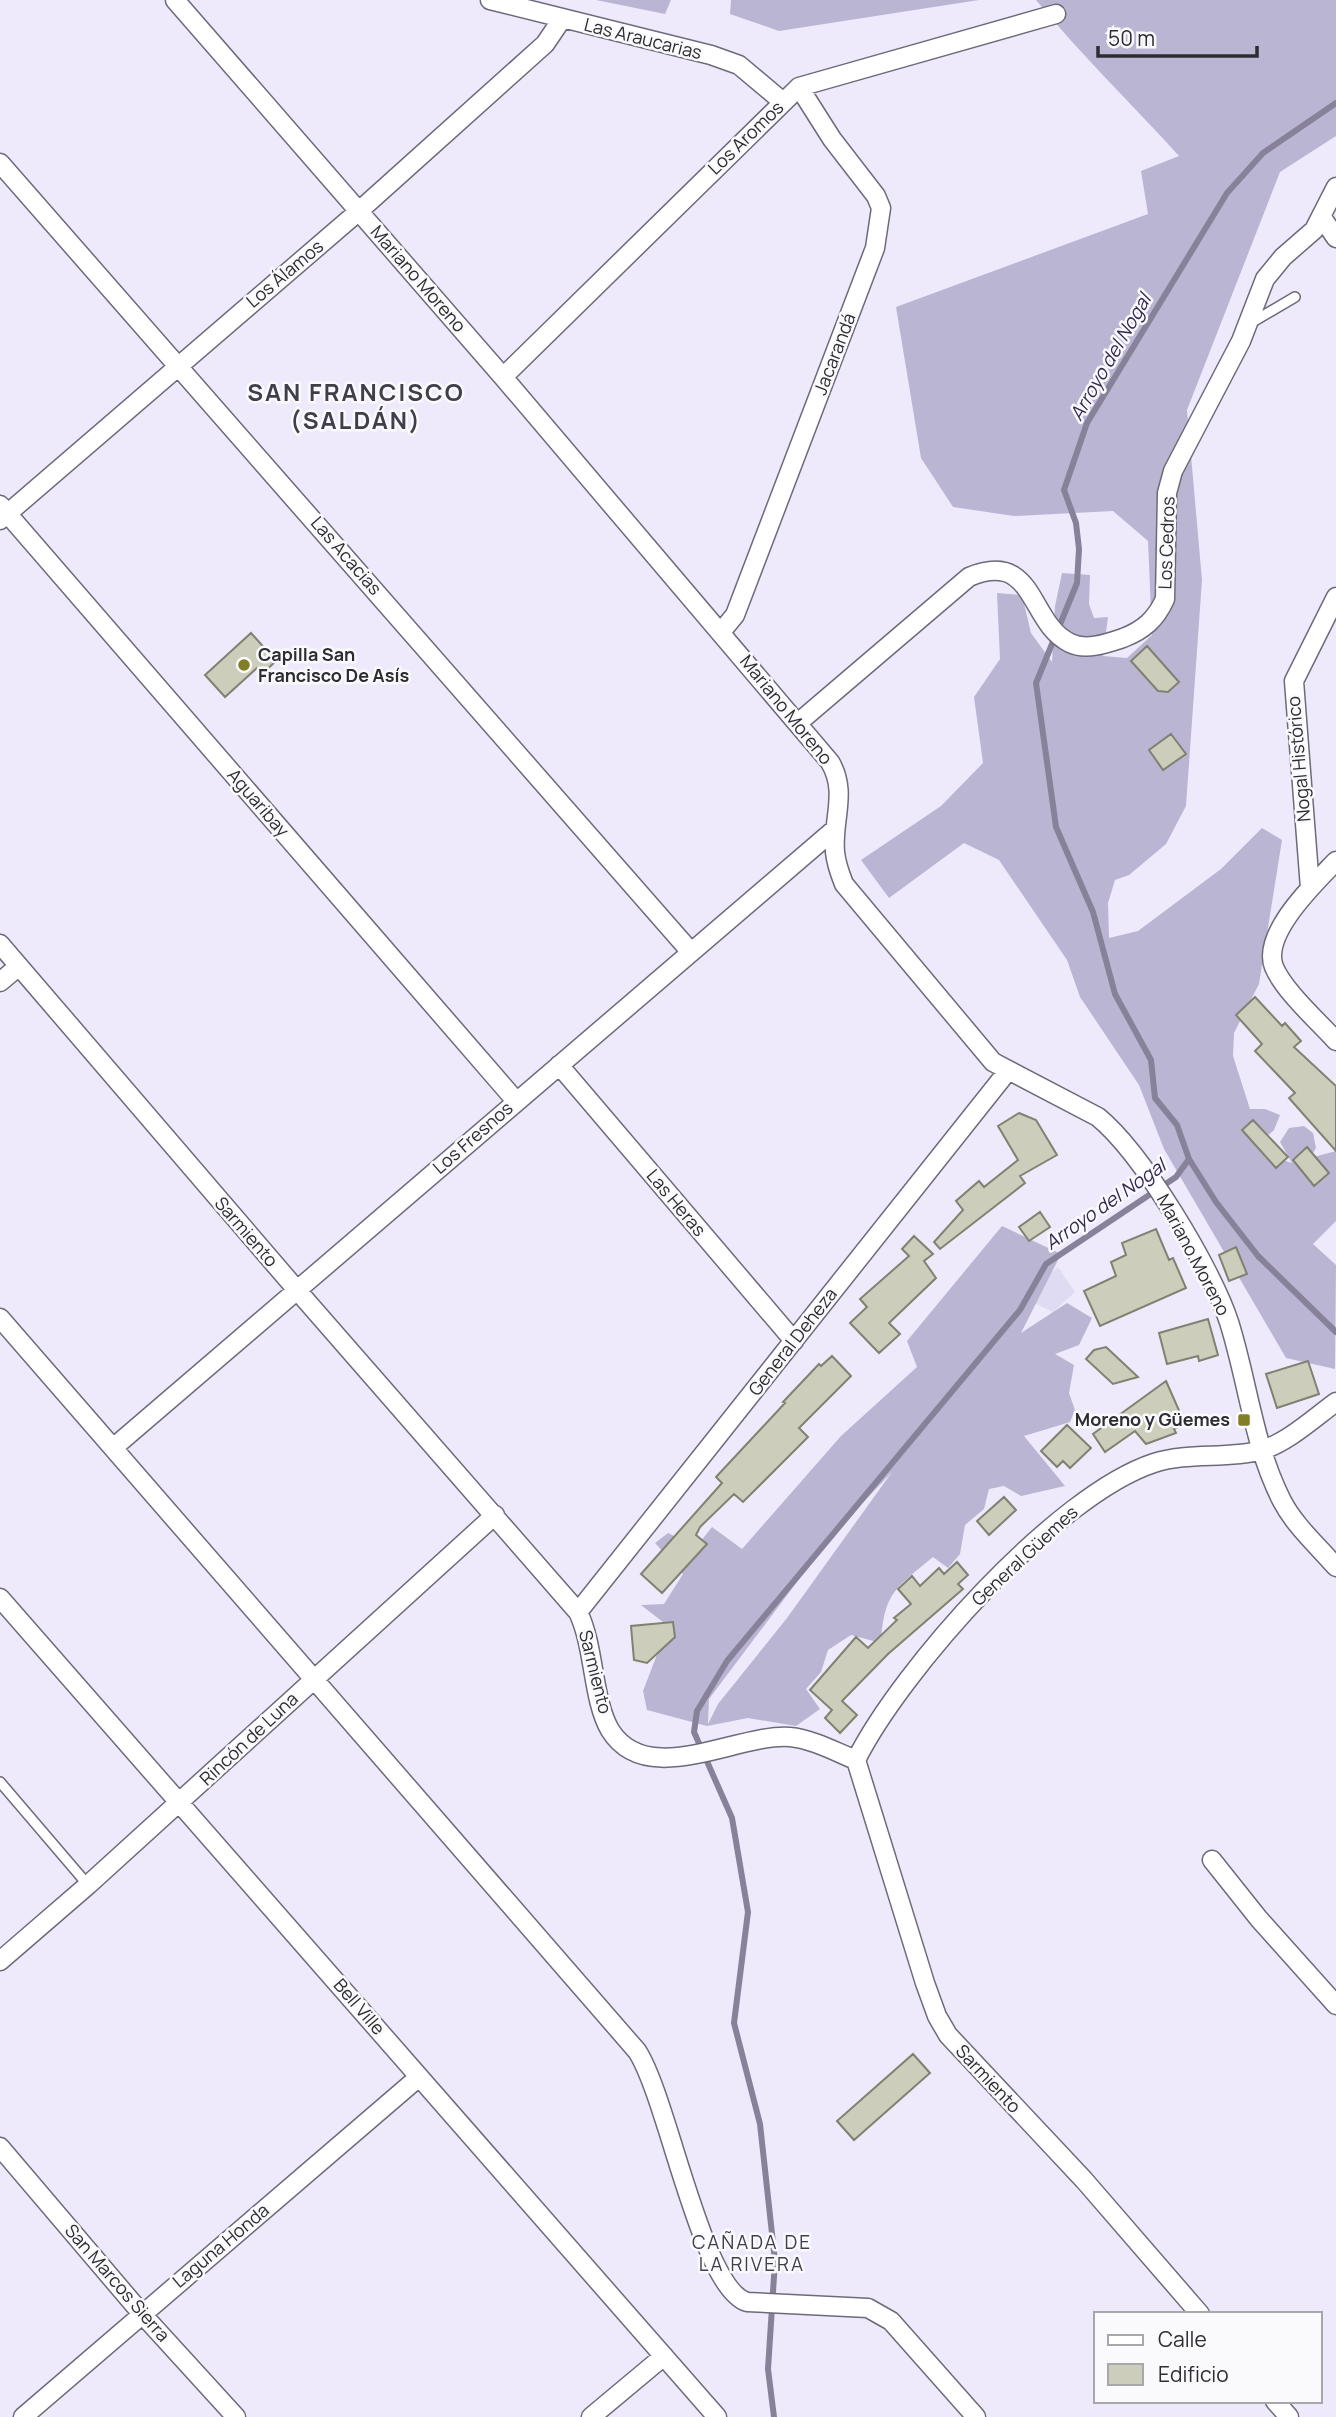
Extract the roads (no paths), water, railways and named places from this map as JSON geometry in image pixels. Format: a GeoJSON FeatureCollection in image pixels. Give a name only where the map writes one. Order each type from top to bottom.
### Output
{"type":"FeatureCollection","features":[{"type":"Feature","properties":{"kind":"street","name":"Mariano Moreno"},"geometry":{"type":"LineString","coordinates":[[175,0],[503,376],[799,722],[839,777],[841,790],[835,829],[835,853],[844,884],[993,1062],[1007,1072],[1098,1117],[1109,1126],[1154,1182],[1222,1302],[1237,1350],[1260,1451],[1290,1515],[1336,1567]]}},
{"type":"Feature","properties":{"kind":"street","name":"Las Araucarias"},"geometry":{"type":"LineString","coordinates":[[490,0],[739,65],[783,102]]}},
{"type":"Feature","properties":{"kind":"street","name":"Los Aromos"},"geometry":{"type":"LineString","coordinates":[[503,376],[799,87],[1056,14]]}},
{"type":"Feature","properties":{"kind":"street","name":"Los Álamos"},"geometry":{"type":"LineString","coordinates":[[2,513],[359,211],[545,44],[562,19]]}},
{"type":"Feature","properties":{"kind":"street","name":"Jacarandá"},"geometry":{"type":"LineString","coordinates":[[721,632],[735,615],[875,248],[881,223],[881,208],[876,196],[832,139],[799,87]]}},
{"type":"Feature","properties":{"kind":"street","name":"Las Acacias"},"geometry":{"type":"LineString","coordinates":[[0,163],[690,951]]}},
{"type":"Feature","properties":{"kind":"street","name":"Los Cedros"},"geometry":{"type":"LineString","coordinates":[[799,722],[969,577],[982,572],[996,570],[1015,576],[1027,586],[1059,633],[1082,646],[1109,643],[1140,632],[1158,615],[1165,599],[1167,493],[1173,471],[1247,325],[1265,279],[1283,257],[1314,230],[1336,187]]}},
{"type":"Feature","properties":{"kind":"street"},"geometry":{"type":"LineString","coordinates":[[1321,216],[1336,238]]}},
{"type":"Feature","properties":{"kind":"street","name":"Aguaribay"},"geometry":{"type":"LineString","coordinates":[[2,513],[516,1101]]}},
{"type":"Feature","properties":{"kind":"street","name":"Nogal Histórico"},"geometry":{"type":"LineString","coordinates":[[1310,888],[1294,681],[1336,597]]}},
{"type":"Feature","properties":{"kind":"street","name":"Los Fresnos"},"geometry":{"type":"LineString","coordinates":[[113,1448],[835,829]]}},
{"type":"Feature","properties":{"kind":"street"},"geometry":{"type":"LineString","coordinates":[[1336,861],[1310,888],[1273,939],[1271,954],[1279,977],[1336,1041]]}},
{"type":"Feature","properties":{"kind":"street","name":"Sarmiento"},"geometry":{"type":"LineString","coordinates":[[0,944],[578,1612],[585,1626],[604,1714],[619,1741],[645,1756],[692,1755],[719,1747],[792,1737],[856,1760],[925,1983],[937,2016],[948,2035],[1084,2180],[1198,2312]]}},
{"type":"Feature","properties":{"kind":"street"},"geometry":{"type":"LineString","coordinates":[[0,982],[19,966]]}},
{"type":"Feature","properties":{"kind":"street","name":"Las Heras"},"geometry":{"type":"LineString","coordinates":[[559,1065],[794,1341]]}},
{"type":"Feature","properties":{"kind":"street","name":"General Deheza"},"geometry":{"type":"LineString","coordinates":[[578,1612],[1007,1072]]}},
{"type":"Feature","properties":{"kind":"street"},"geometry":{"type":"LineString","coordinates":[[0,1318],[637,2051],[653,2078],[701,2231],[723,2282],[739,2300],[867,2308],[880,2314],[891,2321],[976,2417]]}},
{"type":"Feature","properties":{"kind":"street"},"geometry":{"type":"LineString","coordinates":[[1260,1451],[1336,1402]]}},
{"type":"Feature","properties":{"kind":"street","name":"General Güemes"},"geometry":{"type":"LineString","coordinates":[[856,1760],[883,1713],[967,1610],[1067,1514],[1111,1484],[1154,1463],[1260,1451]]}},
{"type":"Feature","properties":{"kind":"street","name":"Rincón de Luna"},"geometry":{"type":"LineString","coordinates":[[0,1961],[88,1885],[495,1515]]}},
{"type":"Feature","properties":{"kind":"street","name":"Bell Ville"},"geometry":{"type":"LineString","coordinates":[[0,1598],[717,2417]]}},
{"type":"Feature","properties":{"kind":"street"},"geometry":{"type":"LineString","coordinates":[[1212,1860],[1259,1919],[1336,2005]]}},
{"type":"Feature","properties":{"kind":"street","name":"Laguna Honda"},"geometry":{"type":"LineString","coordinates":[[23,2417],[419,2077]]}},
{"type":"Feature","properties":{"kind":"street","name":"San Marcos Sierra"},"geometry":{"type":"LineString","coordinates":[[0,2147],[142,2314],[236,2417]]}},
{"type":"Feature","properties":{"kind":"street"},"geometry":{"type":"LineString","coordinates":[[591,2417],[664,2356]]}},
{"type":"Feature","properties":{"kind":"street"},"geometry":{"type":"LineString","coordinates":[[1277,2403],[1289,2417]]}},
{"type":"Feature","properties":{"kind":"lane"},"geometry":{"type":"LineString","coordinates":[[1247,325],[1295,297]]}},
{"type":"Feature","properties":{"kind":"lane"},"geometry":{"type":"LineString","coordinates":[[0,1782],[88,1885]]}},
{"type":"Feature","properties":{"kind":"waterway","name":"Arroyo del Nogal"},"geometry":{"type":"LineString","coordinates":[[774,2417],[768,2369],[775,2261],[760,2124],[734,2023],[748,1912],[732,1818],[694,1732],[697,1711],[727,1661],[1020,1310],[1046,1264],[1176,1177],[1189,1159],[1177,1125],[1155,1098],[1151,1060],[1115,994],[1093,912],[1056,827],[1036,683],[1077,583],[1079,549],[1076,523],[1064,490],[1087,423],[1227,193],[1263,153],[1336,103]]}},
{"type":"Feature","properties":{"kind":"waterway"},"geometry":{"type":"LineString","coordinates":[[1189,1159],[1216,1202],[1258,1256],[1336,1332]]}},
{"type":"Feature","properties":{"kind":"place","name":"Capilla San Francisco De Asís"},"geometry":{"type":"Point","coordinates":[244,665]}},
{"type":"Feature","properties":{"kind":"place","name":"Moreno y Güemes"},"geometry":{"type":"Point","coordinates":[1244,1420]}},
{"type":"Feature","properties":{"kind":"district","name":"SAN FRANCISCO (SALDÁN)"},"geometry":{"type":"Point","coordinates":[356,407]}},
{"type":"Feature","properties":{"kind":"district","name":"CAÑADA DE LA RIVERA"},"geometry":{"type":"Point","coordinates":[752,2253]}}]}
